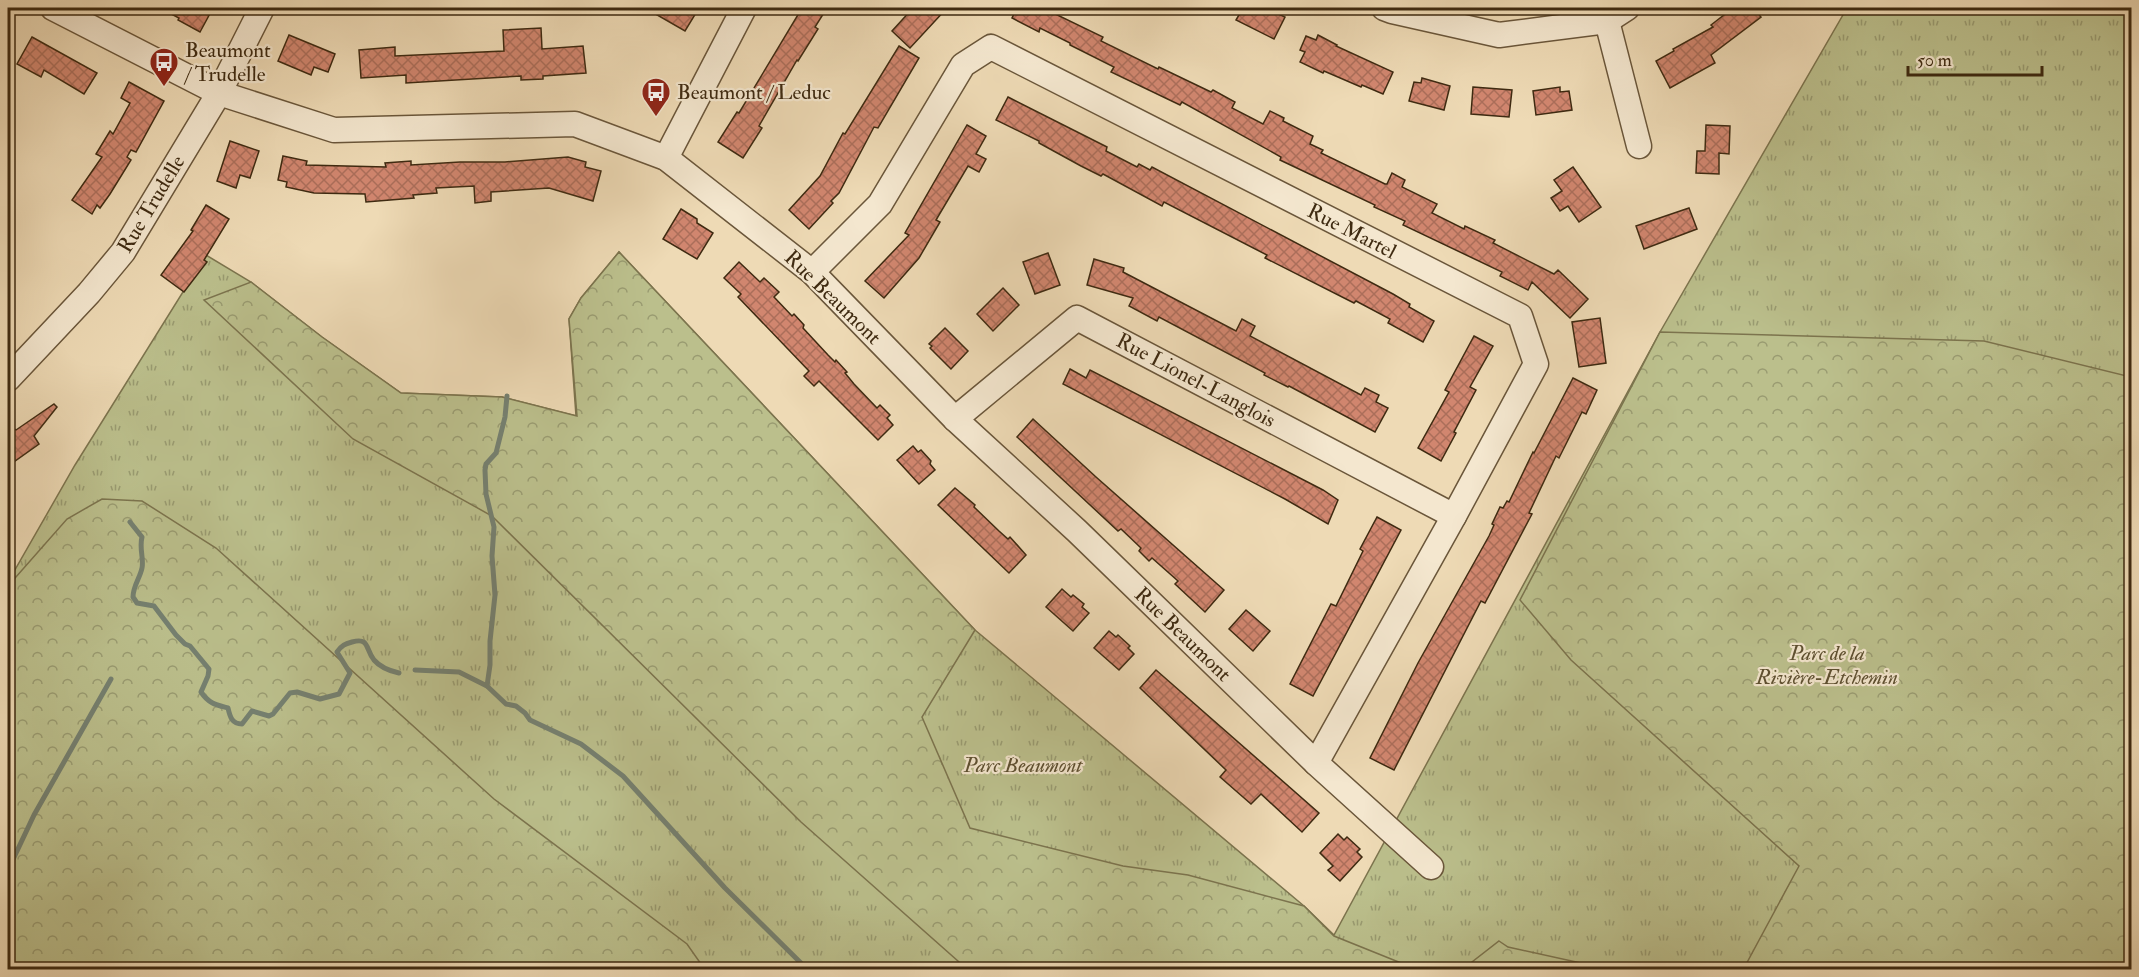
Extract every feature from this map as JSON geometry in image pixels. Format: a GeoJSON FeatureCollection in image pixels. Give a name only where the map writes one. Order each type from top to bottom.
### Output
{"type":"FeatureCollection","features":[{"type":"Feature","properties":{"kind":"street","name":"Rue Beaumont"},"geometry":{"type":"LineString","coordinates":[[53,8],[219,93],[334,130],[575,124],[666,158],[812,272],[955,418],[1077,531],[1316,763],[1431,867]]}},
{"type":"Feature","properties":{"kind":"street","name":"Rue Trudelle"},"geometry":{"type":"LineString","coordinates":[[8,379],[89,293],[123,252],[219,93],[262,8]]}},
{"type":"Feature","properties":{"kind":"street"},"geometry":{"type":"LineString","coordinates":[[666,158],[744,8]]}},
{"type":"Feature","properties":{"kind":"street"},"geometry":{"type":"LineString","coordinates":[[1384,8],[1392,12],[1498,35],[1607,21],[1627,8]]}},
{"type":"Feature","properties":{"kind":"street"},"geometry":{"type":"LineString","coordinates":[[1607,21],[1639,146]]}},
{"type":"Feature","properties":{"kind":"street","name":"Rue Martel"},"geometry":{"type":"LineString","coordinates":[[812,272],[880,204],[963,65],[991,47],[1520,316],[1536,364],[1316,763]]}},
{"type":"Feature","properties":{"kind":"street","name":"Rue Lionel-Langlois"},"geometry":{"type":"LineString","coordinates":[[955,418],[1077,318],[1454,516]]}},
{"type":"Feature","properties":{"kind":"green space","name":"Parc de la Rivière-Etchemin"},"geometry":{"type":"Polygon","coordinates":[[[1847,8],[2131,8],[2131,969],[8,970],[8,582],[75,465],[206,255],[251,282],[322,337],[401,393],[502,397],[576,416],[569,319],[581,298],[619,252],[975,630],[1304,906],[1334,935],[1660,332],[1847,8]]]}},
{"type":"Feature","properties":{"kind":"green space"},"geometry":{"type":"Polygon","coordinates":[[[619,252],[975,630],[922,717],[970,828],[1123,866],[1188,875],[1304,906],[1334,936],[1416,969],[967,969],[801,822],[492,516],[353,439],[204,300],[251,282],[322,337],[401,393],[502,397],[577,416],[569,319],[581,298],[619,252]]]}},
{"type":"Feature","properties":{"kind":"green space"},"geometry":{"type":"Polygon","coordinates":[[[1660,332],[1984,341],[2131,377],[2131,969],[1717,969],[1744,968],[1799,866],[1571,660],[1520,600],[1660,332]]]}},
{"type":"Feature","properties":{"kind":"green space"},"geometry":{"type":"Polygon","coordinates":[[[102,499],[142,501],[216,548],[494,799],[687,944],[701,964],[701,969],[8,969],[8,586],[67,519],[102,499]]]}},
{"type":"Feature","properties":{"kind":"green space"},"geometry":{"type":"Polygon","coordinates":[[[1499,941],[1508,947],[1608,969],[1463,969],[1499,941]]]}},
{"type":"Feature","properties":{"kind":"building"},"geometry":{"type":"Polygon","coordinates":[[[160,8],[213,8],[200,32],[160,8]]]}},
{"type":"Feature","properties":{"kind":"building"},"geometry":{"type":"Polygon","coordinates":[[[645,8],[699,8],[685,31],[645,8]]]}},
{"type":"Feature","properties":{"kind":"building"},"geometry":{"type":"Polygon","coordinates":[[[802,8],[827,8],[815,27],[818,29],[797,60],[759,126],[762,128],[743,158],[718,142],[737,112],[739,113],[802,8]]]}},
{"type":"Feature","properties":{"kind":"building"},"geometry":{"type":"Polygon","coordinates":[[[913,8],[947,8],[910,48],[892,31],[913,8]]]}},
{"type":"Feature","properties":{"kind":"building"},"geometry":{"type":"Polygon","coordinates":[[[1017,8],[1043,8],[1103,37],[1101,41],[1158,69],[1159,67],[1211,92],[1213,90],[1235,102],[1232,108],[1263,124],[1270,111],[1284,118],[1283,121],[1313,136],[1310,144],[1323,150],[1321,153],[1385,184],[1392,173],[1405,180],[1402,187],[1437,204],[1432,213],[1464,229],[1465,226],[1495,240],[1493,243],[1554,274],[1558,270],[1588,299],[1570,318],[1532,282],[1528,290],[1500,276],[1502,272],[1403,225],[1405,221],[1374,207],[1375,205],[1280,160],[1281,157],[1182,102],[1180,105],[1111,72],[1114,67],[1040,28],[1039,32],[1012,18],[1017,8]]]}},
{"type":"Feature","properties":{"kind":"building"},"geometry":{"type":"Polygon","coordinates":[[[1243,8],[1265,8],[1285,17],[1274,39],[1236,20],[1243,8]]]}},
{"type":"Feature","properties":{"kind":"building"},"geometry":{"type":"Polygon","coordinates":[[[1733,8],[1754,8],[1761,17],[1711,55],[1715,63],[1670,88],[1656,61],[1713,27],[1711,25],[1733,8]]]}},
{"type":"Feature","properties":{"kind":"building"},"geometry":{"type":"Polygon","coordinates":[[[541,28],[542,49],[583,46],[586,73],[543,76],[543,79],[521,80],[521,76],[406,83],[406,75],[361,78],[359,50],[395,47],[395,56],[504,51],[503,30],[541,28]]]}},
{"type":"Feature","properties":{"kind":"building"},"geometry":{"type":"Polygon","coordinates":[[[289,35],[335,54],[328,72],[314,67],[311,75],[278,61],[289,35]]]}},
{"type":"Feature","properties":{"kind":"building"},"geometry":{"type":"Polygon","coordinates":[[[1318,35],[1336,46],[1393,72],[1383,94],[1324,71],[1323,73],[1300,62],[1305,52],[1300,50],[1306,36],[1316,40],[1318,35]]]}},
{"type":"Feature","properties":{"kind":"building"},"geometry":{"type":"Polygon","coordinates":[[[32,37],[97,73],[84,94],[44,70],[41,77],[17,64],[32,37]]]}},
{"type":"Feature","properties":{"kind":"building"},"geometry":{"type":"Polygon","coordinates":[[[899,46],[919,58],[878,128],[874,127],[839,193],[831,201],[833,203],[809,229],[789,210],[820,176],[843,133],[845,134],[899,46]]]}},
{"type":"Feature","properties":{"kind":"building"},"geometry":{"type":"Polygon","coordinates":[[[1422,78],[1450,86],[1444,110],[1409,101],[1414,82],[1421,83],[1422,78]]]}},
{"type":"Feature","properties":{"kind":"building"},"geometry":{"type":"Polygon","coordinates":[[[129,82],[164,101],[136,152],[131,150],[127,157],[131,160],[110,194],[100,208],[97,205],[92,214],[72,200],[102,157],[96,154],[110,131],[113,134],[130,103],[121,98],[129,82]]]}},
{"type":"Feature","properties":{"kind":"building"},"geometry":{"type":"Polygon","coordinates":[[[1473,87],[1512,90],[1509,117],[1471,114],[1473,87]]]}},
{"type":"Feature","properties":{"kind":"building"},"geometry":{"type":"Polygon","coordinates":[[[1560,87],[1560,92],[1569,91],[1572,110],[1536,115],[1533,91],[1560,87]]]}},
{"type":"Feature","properties":{"kind":"building"},"geometry":{"type":"Polygon","coordinates":[[[1008,97],[1107,147],[1106,151],[1137,167],[1139,164],[1150,170],[1152,167],[1410,304],[1409,307],[1434,321],[1423,342],[1388,323],[1390,319],[1356,301],[1354,303],[1265,258],[1267,255],[1164,202],[1162,206],[1103,174],[1101,176],[1081,166],[1039,141],[996,120],[1008,97]]]}},
{"type":"Feature","properties":{"kind":"building"},"geometry":{"type":"Polygon","coordinates":[[[967,125],[986,136],[976,154],[986,159],[979,172],[968,166],[936,220],[940,222],[919,258],[884,298],[865,281],[909,235],[905,233],[967,125]]]}},
{"type":"Feature","properties":{"kind":"building"},"geometry":{"type":"Polygon","coordinates":[[[1706,125],[1730,126],[1729,154],[1719,153],[1719,174],[1696,173],[1697,151],[1705,151],[1706,125]]]}},
{"type":"Feature","properties":{"kind":"building"},"geometry":{"type":"Polygon","coordinates":[[[230,141],[259,151],[250,178],[240,175],[236,188],[217,181],[230,141]]]}},
{"type":"Feature","properties":{"kind":"building"},"geometry":{"type":"Polygon","coordinates":[[[283,156],[307,161],[306,165],[386,167],[385,163],[411,161],[411,165],[568,157],[586,162],[585,167],[601,171],[593,201],[549,188],[491,192],[491,201],[475,203],[474,186],[436,188],[437,193],[413,195],[414,198],[366,202],[365,194],[314,193],[286,187],[287,182],[278,180],[283,156]]]}},
{"type":"Feature","properties":{"kind":"building"},"geometry":{"type":"Polygon","coordinates":[[[1573,167],[1601,207],[1579,222],[1568,206],[1560,211],[1551,198],[1562,191],[1554,180],[1573,167]]]}},
{"type":"Feature","properties":{"kind":"building"},"geometry":{"type":"Polygon","coordinates":[[[206,205],[229,219],[204,260],[207,262],[184,292],[161,275],[193,231],[191,230],[206,205]]]}},
{"type":"Feature","properties":{"kind":"building"},"geometry":{"type":"Polygon","coordinates":[[[1689,208],[1697,229],[1644,249],[1636,226],[1689,208]]]}},
{"type":"Feature","properties":{"kind":"building"},"geometry":{"type":"Polygon","coordinates":[[[681,209],[713,233],[697,259],[663,239],[681,209]]]}},
{"type":"Feature","properties":{"kind":"building"},"geometry":{"type":"Polygon","coordinates":[[[1048,253],[1060,285],[1035,294],[1023,262],[1048,253]]]}},
{"type":"Feature","properties":{"kind":"building"},"geometry":{"type":"Polygon","coordinates":[[[1094,259],[1124,268],[1123,272],[1236,331],[1242,319],[1255,326],[1250,336],[1361,395],[1365,388],[1379,395],[1376,402],[1388,408],[1375,432],[1264,375],[1265,373],[1159,317],[1157,321],[1129,306],[1133,298],[1087,285],[1094,259]]]}},
{"type":"Feature","properties":{"kind":"building"},"geometry":{"type":"Polygon","coordinates":[[[739,262],[760,282],[764,278],[779,292],[774,297],[792,316],[794,314],[804,325],[803,328],[835,362],[836,360],[854,384],[877,408],[880,405],[890,415],[887,418],[893,425],[878,440],[819,381],[814,386],[804,376],[809,371],[738,297],[741,294],[724,278],[739,262]]]}},
{"type":"Feature","properties":{"kind":"building"},"geometry":{"type":"Polygon","coordinates":[[[1003,288],[1019,305],[993,331],[977,314],[1003,288]]]}},
{"type":"Feature","properties":{"kind":"building"},"geometry":{"type":"Polygon","coordinates":[[[1600,318],[1606,363],[1579,367],[1572,322],[1600,318]]]}},
{"type":"Feature","properties":{"kind":"building"},"geometry":{"type":"Polygon","coordinates":[[[945,328],[968,351],[951,369],[930,348],[932,346],[929,344],[945,328]]]}},
{"type":"Feature","properties":{"kind":"building"},"geometry":{"type":"Polygon","coordinates":[[[1474,336],[1493,346],[1470,387],[1476,390],[1441,461],[1418,448],[1449,392],[1445,390],[1474,336]]]}},
{"type":"Feature","properties":{"kind":"building"},"geometry":{"type":"Polygon","coordinates":[[[1070,369],[1086,378],[1090,370],[1323,490],[1338,500],[1328,524],[1285,499],[1063,384],[1070,369]]]}},
{"type":"Feature","properties":{"kind":"building"},"geometry":{"type":"Polygon","coordinates":[[[1573,378],[1597,390],[1586,414],[1582,412],[1559,458],[1556,456],[1529,513],[1532,514],[1485,603],[1481,601],[1394,770],[1370,758],[1418,663],[1489,536],[1500,507],[1503,508],[1507,501],[1509,502],[1573,378]]]}},
{"type":"Feature","properties":{"kind":"building"},"geometry":{"type":"Polygon","coordinates":[[[54,404],[57,407],[34,436],[39,444],[8,466],[8,434],[54,404]]]}},
{"type":"Feature","properties":{"kind":"building"},"geometry":{"type":"Polygon","coordinates":[[[1033,419],[1224,590],[1205,612],[1175,584],[1178,581],[1152,558],[1149,561],[1139,551],[1141,548],[1121,529],[1118,531],[1017,437],[1033,419]]]}},
{"type":"Feature","properties":{"kind":"building"},"geometry":{"type":"Polygon","coordinates":[[[913,446],[918,452],[921,450],[931,461],[930,464],[935,470],[919,484],[897,460],[913,446]]]}},
{"type":"Feature","properties":{"kind":"building"},"geometry":{"type":"Polygon","coordinates":[[[955,488],[975,505],[974,507],[999,531],[1008,539],[1010,537],[1026,555],[1009,573],[938,505],[955,488]]]}},
{"type":"Feature","properties":{"kind":"building"},"geometry":{"type":"Polygon","coordinates":[[[1377,517],[1401,530],[1313,696],[1290,684],[1331,604],[1336,606],[1363,551],[1360,549],[1377,517]]]}},
{"type":"Feature","properties":{"kind":"building"},"geometry":{"type":"Polygon","coordinates":[[[1062,589],[1084,604],[1082,607],[1089,613],[1073,631],[1046,607],[1062,589]]]}},
{"type":"Feature","properties":{"kind":"building"},"geometry":{"type":"Polygon","coordinates":[[[1246,610],[1270,631],[1253,651],[1229,629],[1246,610]]]}},
{"type":"Feature","properties":{"kind":"building"},"geometry":{"type":"Polygon","coordinates":[[[1109,631],[1116,637],[1118,635],[1130,646],[1128,648],[1134,654],[1119,670],[1094,648],[1109,631]]]}},
{"type":"Feature","properties":{"kind":"building"},"geometry":{"type":"Polygon","coordinates":[[[1156,670],[1319,813],[1302,832],[1261,794],[1251,804],[1220,777],[1226,770],[1140,688],[1156,670]]]}},
{"type":"Feature","properties":{"kind":"building"},"geometry":{"type":"Polygon","coordinates":[[[1338,834],[1344,840],[1347,837],[1360,849],[1357,852],[1362,857],[1340,881],[1328,870],[1333,866],[1320,853],[1338,834]]]}},
{"type":"Feature","properties":{"kind":"waterway"},"geometry":{"type":"LineString","coordinates":[[487,686],[495,595],[492,556],[494,527],[486,494],[485,470],[486,464],[496,453],[505,417],[507,396]]}},
{"type":"Feature","properties":{"kind":"waterway"},"geometry":{"type":"LineString","coordinates":[[130,522],[142,537],[142,568],[133,597],[137,603],[154,606],[176,635],[190,646],[209,669],[201,692],[210,702],[228,708],[236,723],[242,724],[252,711],[269,716],[273,714],[290,693],[297,692],[320,699],[339,694],[350,673],[337,652],[342,646],[350,643],[362,641],[376,662],[399,673]]}},
{"type":"Feature","properties":{"kind":"waterway"},"geometry":{"type":"LineString","coordinates":[[415,670],[459,672],[487,686],[506,704],[516,706],[525,713],[530,720],[581,744],[623,776],[725,888],[808,970]]}},
{"type":"Feature","properties":{"kind":"waterway"},"geometry":{"type":"LineString","coordinates":[[8,870],[34,815],[111,679]]}},
{"type":"Feature","properties":{"kind":"place","name":"Beaumont / Trudelle"},"geometry":{"type":"Point","coordinates":[164,88]}},
{"type":"Feature","properties":{"kind":"place","name":"Beaumont / Leduc"},"geometry":{"type":"Point","coordinates":[656,118]}},
{"type":"Feature","properties":{"kind":"park label","name":"Parc Beaumont"},"geometry":{"type":"Point","coordinates":[1023,765]}}]}
